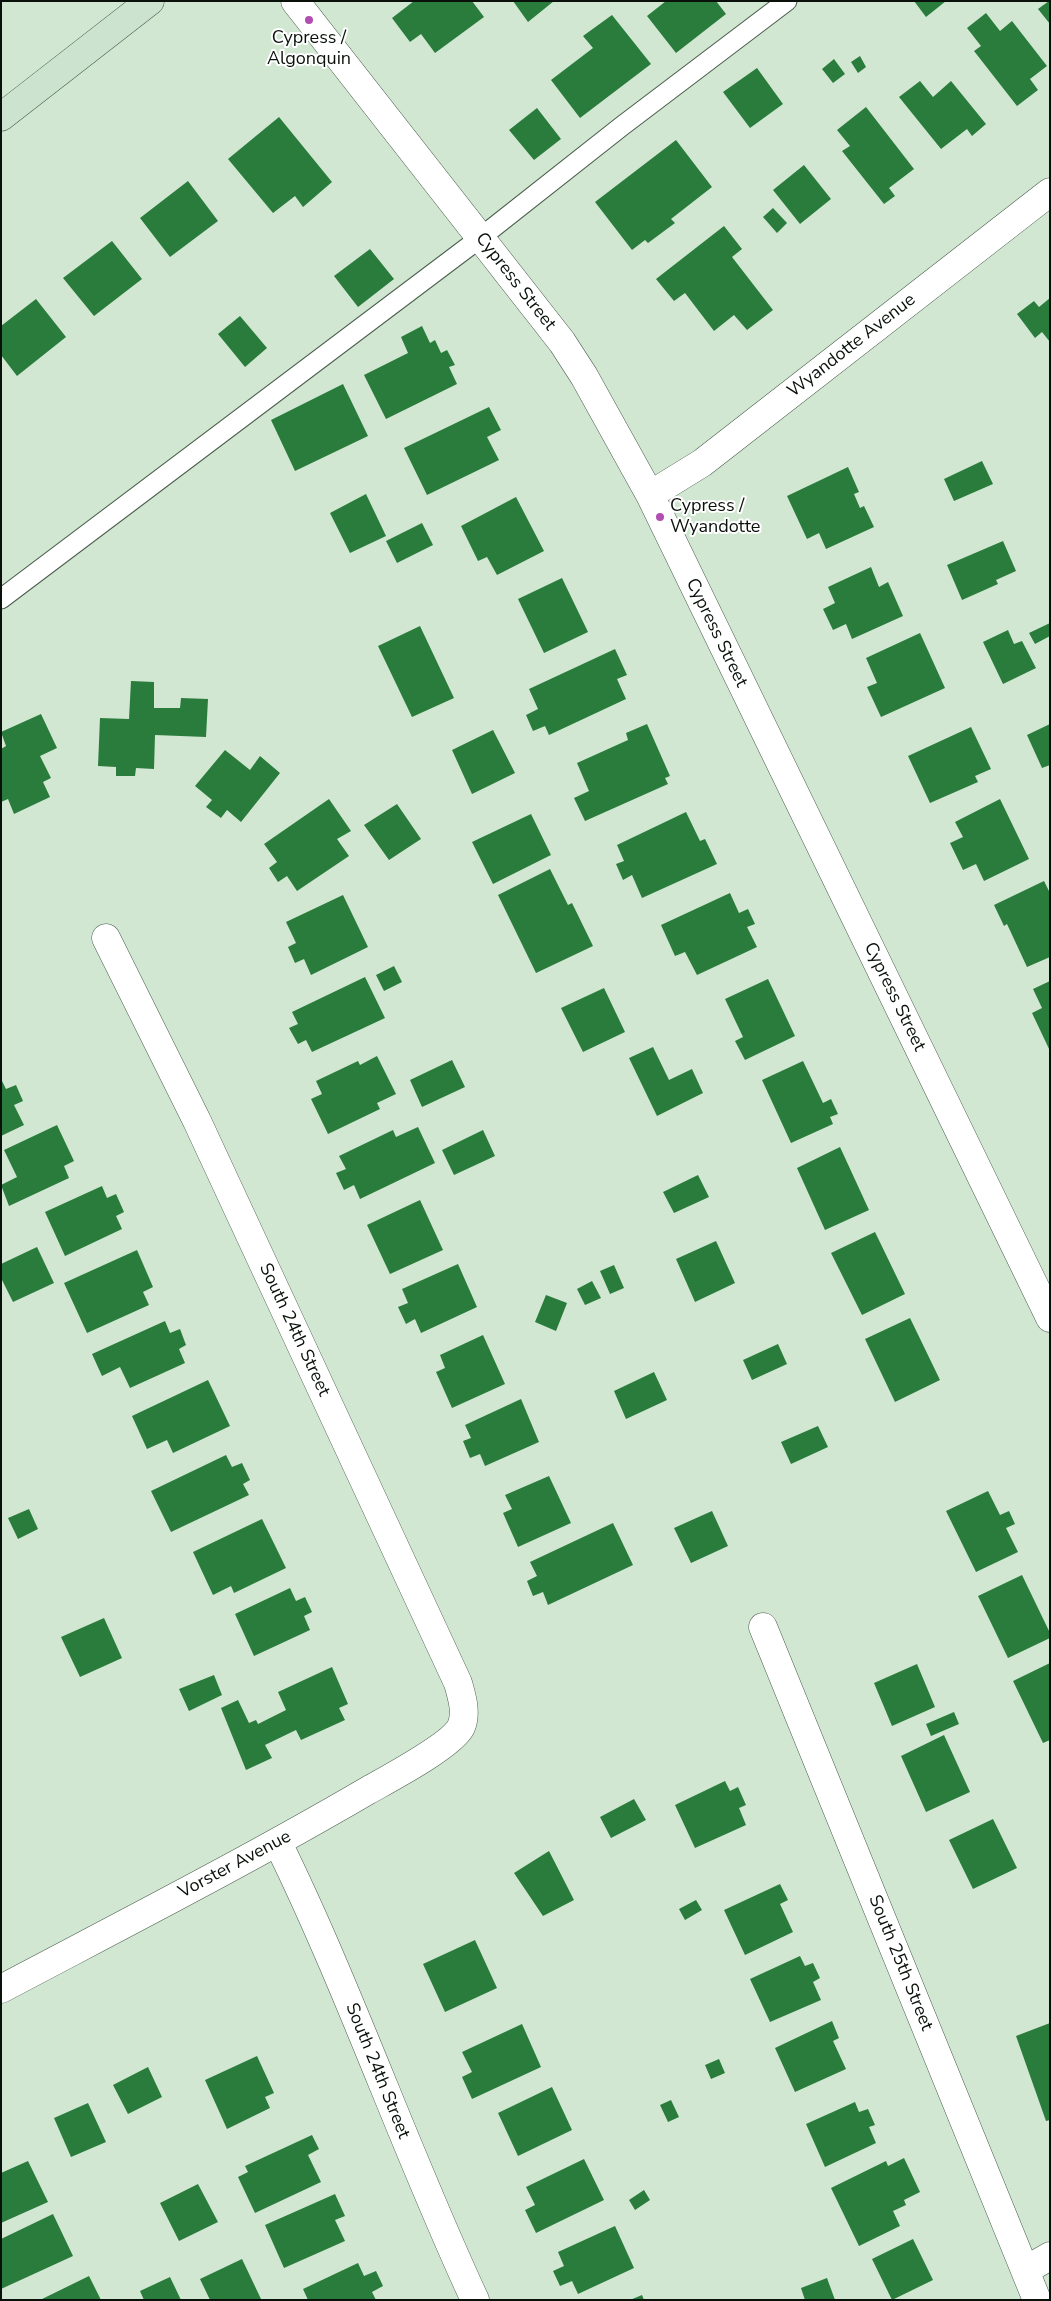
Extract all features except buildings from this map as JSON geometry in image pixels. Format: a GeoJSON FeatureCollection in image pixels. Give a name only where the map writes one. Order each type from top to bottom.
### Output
{"type":"FeatureCollection","features":[{"type":"Feature","properties":{"kind":"main road"},"geometry":{"type":"LineString","coordinates":[[1,117],[150,1]]}},
{"type":"Feature","properties":{"kind":"street","name":"Cypress Street"},"geometry":{"type":"LineString","coordinates":[[295,1],[562,342],[584,376],[650,495],[1050,1318]]}},
{"type":"Feature","properties":{"kind":"street","name":"Wyandotte Avenue"},"geometry":{"type":"LineString","coordinates":[[650,495],[702,463],[1050,192]]}},
{"type":"Feature","properties":{"kind":"street","name":"South 24th Street"},"geometry":{"type":"LineString","coordinates":[[106,938],[197,1121],[458,1683],[464,1705],[460,1727]]}},
{"type":"Feature","properties":{"kind":"street","name":"South 25th Street"},"geometry":{"type":"LineString","coordinates":[[763,1627],[1037,2300]]}},
{"type":"Feature","properties":{"kind":"street","name":"Vorster Avenue"},"geometry":{"type":"LineString","coordinates":[[1,1989],[278,1843],[420,1761],[443,1744],[460,1727]]}},
{"type":"Feature","properties":{"kind":"street","name":"South 24th Street"},"geometry":{"type":"LineString","coordinates":[[278,1843],[310,1910],[442,2228],[476,2300]]}},
{"type":"Feature","properties":{"kind":"street"},"geometry":{"type":"LineString","coordinates":[[1026,2270],[1050,2256]]}},
{"type":"Feature","properties":{"kind":"lane"},"geometry":{"type":"LineString","coordinates":[[1,598],[480,238],[622,126],[787,1]]}},
{"type":"Feature","properties":{"kind":"place","name":"Cypress / Algonquin"},"geometry":{"type":"Point","coordinates":[309,20]}},
{"type":"Feature","properties":{"kind":"place","name":"Cypress / Wyandotte"},"geometry":{"type":"Point","coordinates":[660,517]}}]}
